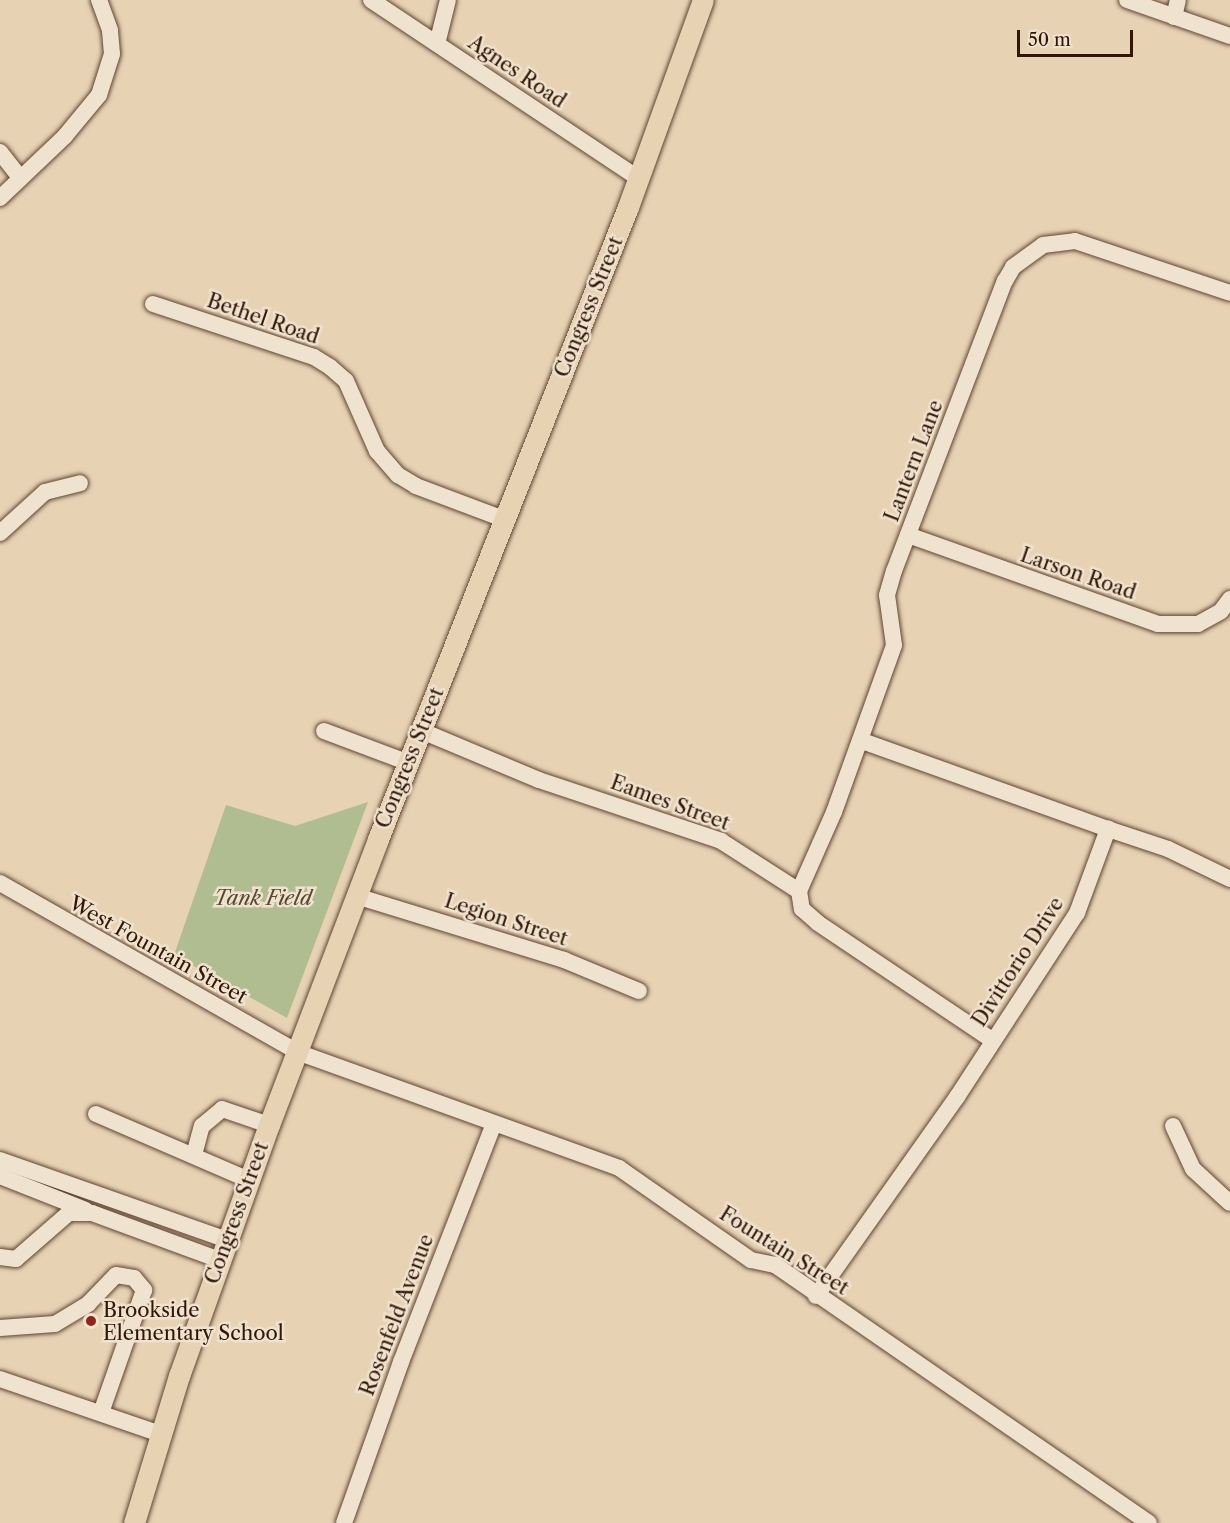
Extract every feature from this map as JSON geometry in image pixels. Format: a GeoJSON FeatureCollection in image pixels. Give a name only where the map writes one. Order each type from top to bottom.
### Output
{"type":"FeatureCollection","features":[{"type":"Feature","properties":{"kind":"main road","name":"Congress Street"},"geometry":{"type":"LineString","coordinates":[[134,1523],[161,1434],[220,1260],[269,1125],[356,896],[639,179],[703,0]]}},
{"type":"Feature","properties":{"kind":"street"},"geometry":{"type":"LineString","coordinates":[[0,198],[87,112],[104,85],[111,65],[111,40],[99,0]]}},
{"type":"Feature","properties":{"kind":"street","name":"Agnes Road"},"geometry":{"type":"LineString","coordinates":[[371,0],[639,179]]}},
{"type":"Feature","properties":{"kind":"street"},"geometry":{"type":"LineString","coordinates":[[437,44],[448,0]]}},
{"type":"Feature","properties":{"kind":"street"},"geometry":{"type":"LineString","coordinates":[[1127,0],[1230,36]]}},
{"type":"Feature","properties":{"kind":"street"},"geometry":{"type":"LineString","coordinates":[[1174,18],[1178,0]]}},
{"type":"Feature","properties":{"kind":"street"},"geometry":{"type":"LineString","coordinates":[[0,152],[20,178]]}},
{"type":"Feature","properties":{"kind":"street","name":"Lantern Lane"},"geometry":{"type":"LineString","coordinates":[[798,891],[834,812],[894,645],[887,595],[1005,281],[1030,251],[1053,241],[1075,241],[1230,293]]}},
{"type":"Feature","properties":{"kind":"street","name":"Bethel Road"},"geometry":{"type":"LineString","coordinates":[[153,304],[314,357],[330,367],[352,390],[377,451],[398,475],[427,490],[504,519]]}},
{"type":"Feature","properties":{"kind":"street"},"geometry":{"type":"LineString","coordinates":[[0,533],[45,492],[80,483]]}},
{"type":"Feature","properties":{"kind":"street","name":"Larson Road"},"geometry":{"type":"LineString","coordinates":[[908,535],[1169,626],[1209,619],[1230,599]]}},
{"type":"Feature","properties":{"kind":"street"},"geometry":{"type":"LineString","coordinates":[[324,731],[409,763]]}},
{"type":"Feature","properties":{"kind":"street","name":"Eames Street"},"geometry":{"type":"LineString","coordinates":[[422,731],[539,780],[721,841],[798,891]]}},
{"type":"Feature","properties":{"kind":"street"},"geometry":{"type":"LineString","coordinates":[[860,740],[1168,849],[1230,879]]}},
{"type":"Feature","properties":{"kind":"street","name":"Divittorio Drive"},"geometry":{"type":"LineString","coordinates":[[816,1296],[957,1097],[992,1040],[1077,913],[1108,829]]}},
{"type":"Feature","properties":{"kind":"street","name":"West Fountain Street"},"geometry":{"type":"LineString","coordinates":[[0,883],[297,1052]]}},
{"type":"Feature","properties":{"kind":"street"},"geometry":{"type":"LineString","coordinates":[[798,891],[802,909],[818,923],[992,1040]]}},
{"type":"Feature","properties":{"kind":"street","name":"Legion Street"},"geometry":{"type":"LineString","coordinates":[[356,896],[564,960],[639,991]]}},
{"type":"Feature","properties":{"kind":"street","name":"Fountain Street"},"geometry":{"type":"LineString","coordinates":[[297,1052],[619,1168],[751,1260],[775,1265],[816,1296],[1149,1523]]}},
{"type":"Feature","properties":{"kind":"street"},"geometry":{"type":"LineString","coordinates":[[194,1155],[202,1126],[222,1109],[269,1125]]}},
{"type":"Feature","properties":{"kind":"street"},"geometry":{"type":"LineString","coordinates":[[96,1114],[249,1180]]}},
{"type":"Feature","properties":{"kind":"street","name":"Rosenfeld Avenue"},"geometry":{"type":"LineString","coordinates":[[344,1523],[401,1362],[494,1124]]}},
{"type":"Feature","properties":{"kind":"street"},"geometry":{"type":"LineString","coordinates":[[1173,1126],[1192,1169],[1230,1203]]}},
{"type":"Feature","properties":{"kind":"street"},"geometry":{"type":"LineString","coordinates":[[0,1160],[227,1240]]}},
{"type":"Feature","properties":{"kind":"street"},"geometry":{"type":"LineString","coordinates":[[0,1176],[220,1260]]}},
{"type":"Feature","properties":{"kind":"street"},"geometry":{"type":"LineString","coordinates":[[0,1257],[16,1259],[69,1213],[93,1213]]}},
{"type":"Feature","properties":{"kind":"street"},"geometry":{"type":"LineString","coordinates":[[0,1328],[55,1324],[88,1304],[116,1275],[134,1278],[144,1290],[100,1413]]}},
{"type":"Feature","properties":{"kind":"street"},"geometry":{"type":"LineString","coordinates":[[0,1379],[161,1434]]}},
{"type":"Feature","properties":{"kind":"green space","name":"Tank Field"},"geometry":{"type":"Polygon","coordinates":[[[368,802],[287,1018],[174,955],[226,805],[295,826],[368,802]]]}},
{"type":"Feature","properties":{"kind":"place","name":"Brookside Elementary School"},"geometry":{"type":"Point","coordinates":[91,1321]}}]}
